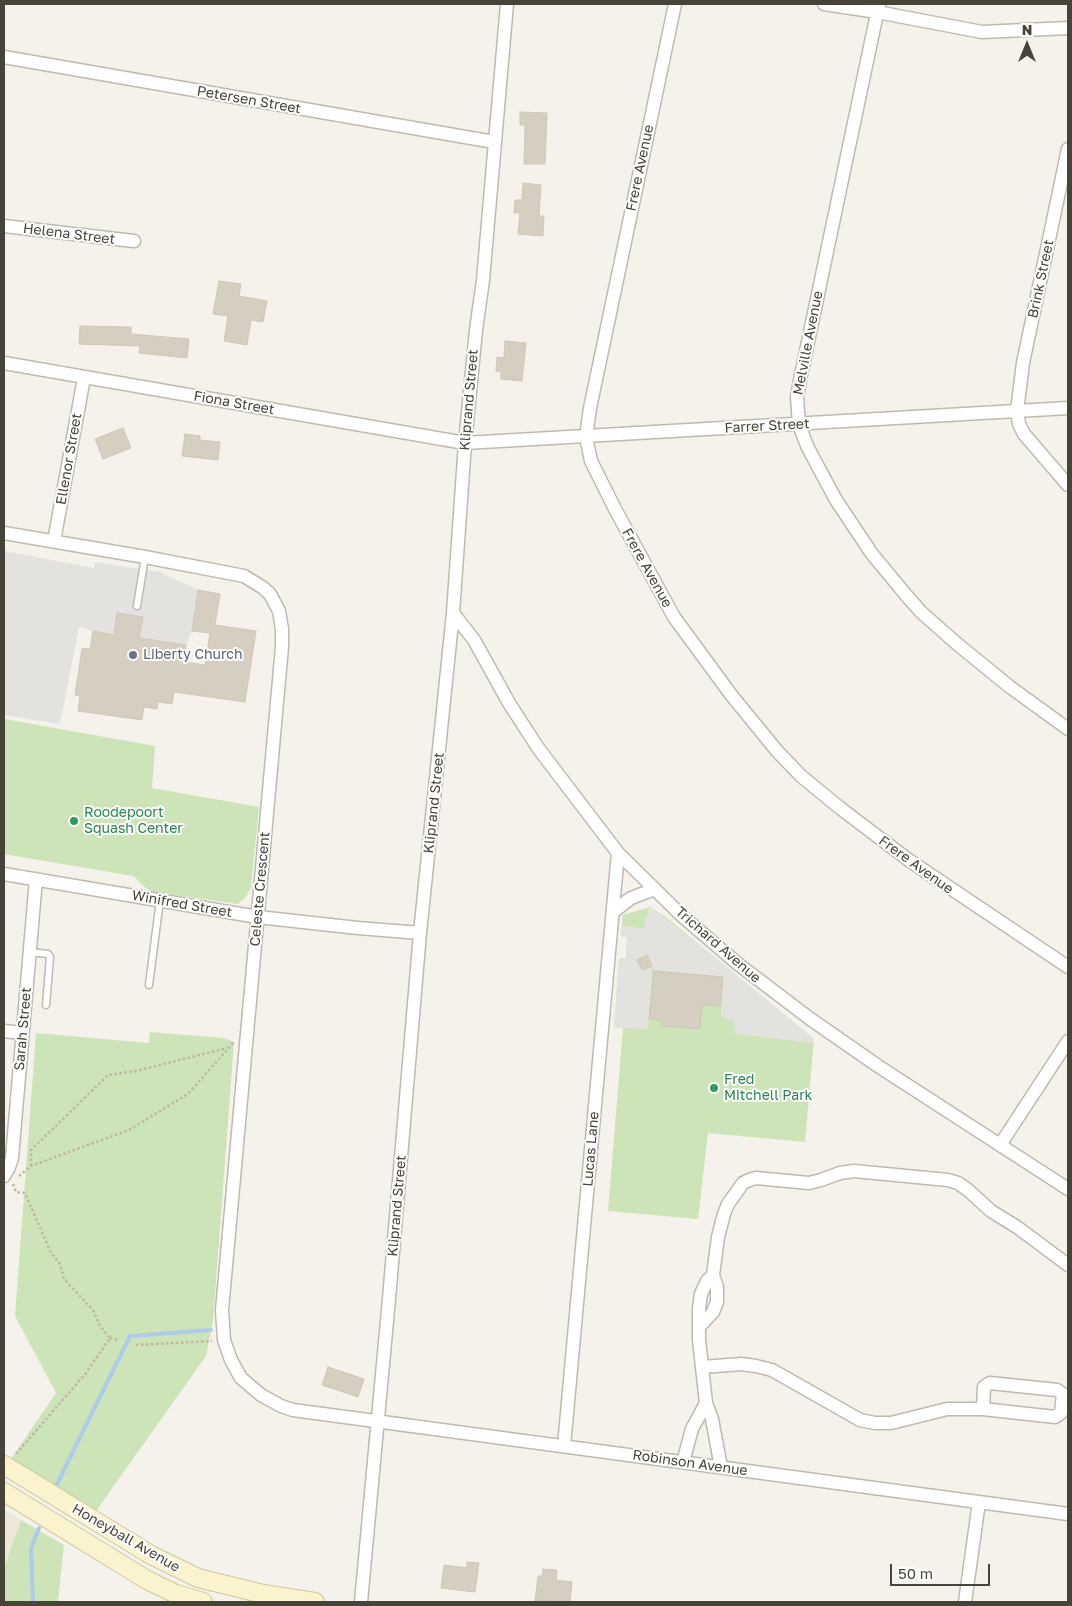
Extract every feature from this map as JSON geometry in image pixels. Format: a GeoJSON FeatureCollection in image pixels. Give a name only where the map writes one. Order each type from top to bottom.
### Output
{"type":"FeatureCollection","features":[{"type":"Feature","properties":{"kind":"street","name":"Kliprand Street"},"geometry":{"type":"LineString","coordinates":[[361,1602],[420,933],[453,612],[465,443],[507,4]]}},
{"type":"Feature","properties":{"kind":"street","name":"Frere Avenue"},"geometry":{"type":"LineString","coordinates":[[675,4],[591,402],[586,437],[588,454],[595,471],[674,617],[732,696],[777,751],[801,776],[902,855],[1068,967]]}},
{"type":"Feature","properties":{"kind":"street"},"geometry":{"type":"LineString","coordinates":[[824,4],[878,8],[982,32],[1068,28]]}},
{"type":"Feature","properties":{"kind":"street","name":"Melville Avenue"},"geometry":{"type":"LineString","coordinates":[[878,8],[797,396],[799,425],[808,448],[836,500],[872,554],[921,612],[1010,687],[1068,729]]}},
{"type":"Feature","properties":{"kind":"street","name":"Petersen Street"},"geometry":{"type":"LineString","coordinates":[[4,57],[494,142]]}},
{"type":"Feature","properties":{"kind":"street","name":"Brink Street"},"geometry":{"type":"LineString","coordinates":[[1017,411],[1023,363],[1068,148]]}},
{"type":"Feature","properties":{"kind":"street","name":"Helena Street"},"geometry":{"type":"LineString","coordinates":[[4,226],[134,241]]}},
{"type":"Feature","properties":{"kind":"street","name":"Fiona Street"},"geometry":{"type":"LineString","coordinates":[[4,363],[465,443]]}},
{"type":"Feature","properties":{"kind":"street","name":"Ellenor Street"},"geometry":{"type":"LineString","coordinates":[[54,541],[84,378]]}},
{"type":"Feature","properties":{"kind":"street","name":"Farrer Street"},"geometry":{"type":"LineString","coordinates":[[465,443],[1068,408]]}},
{"type":"Feature","properties":{"kind":"street"},"geometry":{"type":"LineString","coordinates":[[1017,411],[1019,424],[1024,434],[1068,485]]}},
{"type":"Feature","properties":{"kind":"street","name":"Celeste Crescent"},"geometry":{"type":"LineString","coordinates":[[4,533],[244,576],[262,586],[270,594],[280,611],[282,647],[222,1310],[224,1340],[231,1360],[242,1378],[261,1395],[281,1406],[311,1413]]}},
{"type":"Feature","properties":{"kind":"street","name":"Trichard Avenue"},"geometry":{"type":"LineString","coordinates":[[453,612],[474,640],[509,703],[538,748],[618,853],[711,942],[809,1018],[878,1066],[1068,1189]]}},
{"type":"Feature","properties":{"kind":"street","name":"Lucas Lane"},"geometry":{"type":"LineString","coordinates":[[564,1446],[618,853]]}},
{"type":"Feature","properties":{"kind":"street","name":"Winifred Street"},"geometry":{"type":"LineString","coordinates":[[4,874],[258,917],[420,933]]}},
{"type":"Feature","properties":{"kind":"street","name":"Sarah Street"},"geometry":{"type":"LineString","coordinates":[[8,1179],[12,1158],[36,879]]}},
{"type":"Feature","properties":{"kind":"street"},"geometry":{"type":"LineString","coordinates":[[613,912],[630,898],[655,889]]}},
{"type":"Feature","properties":{"kind":"street"},"geometry":{"type":"LineString","coordinates":[[4,1031],[22,1033]]}},
{"type":"Feature","properties":{"kind":"street"},"geometry":{"type":"LineString","coordinates":[[1000,1144],[1068,1041]]}},
{"type":"Feature","properties":{"kind":"street"},"geometry":{"type":"LineString","coordinates":[[721,1467],[712,1419],[706,1403],[699,1328],[713,1312],[717,1302],[717,1287],[713,1276],[718,1237],[724,1214],[728,1204],[744,1183],[756,1178],[808,1183],[854,1170],[948,1180],[958,1183],[991,1211],[1030,1235],[1068,1265]]}},
{"type":"Feature","properties":{"kind":"street"},"geometry":{"type":"LineString","coordinates":[[702,1367],[741,1364],[772,1370],[860,1420],[875,1423],[891,1423],[947,1408],[983,1409],[1055,1417],[1061,1413],[1062,1394],[1057,1390],[990,1382],[984,1387],[983,1409]]}},
{"type":"Feature","properties":{"kind":"street"},"geometry":{"type":"LineString","coordinates":[[683,1462],[692,1429],[706,1403]]}},
{"type":"Feature","properties":{"kind":"street","name":"Robinson Avenue"},"geometry":{"type":"LineString","coordinates":[[311,1413],[1068,1514]]}},
{"type":"Feature","properties":{"kind":"street","name":"Honeyball Avenue"},"geometry":{"type":"LineString","coordinates":[[7,1464],[151,1555],[198,1578],[263,1594],[315,1602]]}},
{"type":"Feature","properties":{"kind":"street","name":"Honeyball Avenue"},"geometry":{"type":"LineString","coordinates":[[4,1492],[147,1580],[194,1601]]}},
{"type":"Feature","properties":{"kind":"street"},"geometry":{"type":"LineString","coordinates":[[965,1602],[979,1502]]}},
{"type":"Feature","properties":{"kind":"street"},"geometry":{"type":"LineString","coordinates":[[194,1601],[198,1578]]}},
{"type":"Feature","properties":{"kind":"lane"},"geometry":{"type":"LineString","coordinates":[[137,606],[145,557]]}},
{"type":"Feature","properties":{"kind":"lane"},"geometry":{"type":"LineString","coordinates":[[149,985],[160,900]]}},
{"type":"Feature","properties":{"kind":"lane"},"geometry":{"type":"LineString","coordinates":[[30,952],[48,954],[50,957],[46,1005]]}},
{"type":"Feature","properties":{"kind":"path"},"geometry":{"type":"LineString","coordinates":[[18,1177],[31,1166],[129,1130],[188,1094],[239,1036]]}},
{"type":"Feature","properties":{"kind":"path"},"geometry":{"type":"LineString","coordinates":[[31,1166],[31,1150],[108,1075],[136,1071],[228,1048]]}},
{"type":"Feature","properties":{"kind":"path"},"geometry":{"type":"LineString","coordinates":[[8,1179],[16,1192],[25,1194],[51,1253],[60,1264],[64,1279],[92,1310],[100,1326],[110,1338],[118,1340]]}},
{"type":"Feature","properties":{"kind":"path"},"geometry":{"type":"LineString","coordinates":[[7,1464],[86,1373],[110,1338]]}},
{"type":"Feature","properties":{"kind":"path"},"geometry":{"type":"LineString","coordinates":[[136,1345],[217,1341]]}},
{"type":"Feature","properties":{"kind":"shaded area"},"geometry":{"type":"Polygon","coordinates":[[[4,551],[94,568],[95,562],[160,572],[198,590],[192,631],[186,645],[139,638],[143,618],[117,613],[114,635],[79,627],[60,724],[4,715],[4,551]]]}},
{"type":"Feature","properties":{"kind":"shaded area"},"geometry":{"type":"Polygon","coordinates":[[[650,907],[700,945],[814,1039],[814,1043],[735,1034],[734,1022],[721,1016],[723,977],[654,971],[647,956],[637,960],[642,970],[650,967],[652,972],[648,1029],[614,1028],[619,958],[626,958],[627,937],[621,936],[622,926],[643,928],[650,907]]]}},
{"type":"Feature","properties":{"kind":"shaded area"},"geometry":{"type":"Polygon","coordinates":[[[4,1509],[21,1520],[4,1568],[4,1509]]]}},
{"type":"Feature","properties":{"kind":"green space","name":"Roodepoort Squash Center"},"geometry":{"type":"Polygon","coordinates":[[[4,719],[155,746],[152,788],[259,807],[251,887],[246,897],[238,904],[154,892],[147,889],[133,876],[4,854],[4,719]]]}},
{"type":"Feature","properties":{"kind":"green space","name":"Fred Mitchell Park"},"geometry":{"type":"Polygon","coordinates":[[[650,907],[667,918],[814,1039],[805,1142],[708,1133],[698,1219],[608,1211],[623,1028],[614,1028],[619,958],[626,958],[627,937],[621,936],[623,915],[650,907]]]}},
{"type":"Feature","properties":{"kind":"green space"},"geometry":{"type":"Polygon","coordinates":[[[150,1032],[224,1038],[234,1042],[213,1321],[206,1356],[96,1511],[9,1462],[56,1393],[15,1316],[36,1033],[149,1043],[150,1032]]]}},
{"type":"Feature","properties":{"kind":"green space"},"geometry":{"type":"Polygon","coordinates":[[[21,1520],[64,1545],[58,1602],[4,1602],[4,1568],[21,1520]]]}},
{"type":"Feature","properties":{"kind":"building"},"geometry":{"type":"Polygon","coordinates":[[[520,112],[547,113],[545,164],[524,164],[525,125],[520,125],[520,112]]]}},
{"type":"Feature","properties":{"kind":"building"},"geometry":{"type":"Polygon","coordinates":[[[523,183],[541,185],[539,216],[544,216],[543,236],[518,234],[520,213],[514,213],[515,200],[522,200],[523,183]]]}},
{"type":"Feature","properties":{"kind":"building"},"geometry":{"type":"Polygon","coordinates":[[[219,281],[241,284],[239,296],[267,301],[263,322],[251,320],[247,345],[224,341],[228,316],[213,314],[219,281]]]}},
{"type":"Feature","properties":{"kind":"building"},"geometry":{"type":"Polygon","coordinates":[[[80,326],[131,327],[131,334],[189,339],[187,358],[139,353],[140,346],[79,344],[80,326]]]}},
{"type":"Feature","properties":{"kind":"building"},"geometry":{"type":"Polygon","coordinates":[[[505,341],[526,343],[522,381],[501,379],[501,372],[496,371],[497,357],[504,358],[505,341]]]}},
{"type":"Feature","properties":{"kind":"building"},"geometry":{"type":"Polygon","coordinates":[[[123,428],[131,448],[103,459],[95,439],[123,428]]]}},
{"type":"Feature","properties":{"kind":"building"},"geometry":{"type":"Polygon","coordinates":[[[185,434],[200,436],[200,440],[220,442],[218,460],[182,456],[185,434]]]}},
{"type":"Feature","properties":{"kind":"building","name":"Liberty Church"},"geometry":{"type":"Polygon","coordinates":[[[198,590],[220,594],[215,625],[256,631],[245,702],[174,692],[172,704],[158,702],[157,709],[144,707],[142,720],[78,711],[80,696],[75,695],[82,648],[90,649],[93,631],[114,635],[117,613],[143,617],[139,638],[186,645],[184,662],[205,665],[210,633],[192,631],[198,590]]]}},
{"type":"Feature","properties":{"kind":"building"},"geometry":{"type":"Polygon","coordinates":[[[647,955],[652,966],[642,970],[637,960],[647,955]]]}},
{"type":"Feature","properties":{"kind":"building"},"geometry":{"type":"Polygon","coordinates":[[[654,971],[723,977],[720,1006],[702,1005],[700,1029],[662,1026],[662,1021],[649,1019],[654,971]]]}},
{"type":"Feature","properties":{"kind":"building"},"geometry":{"type":"Polygon","coordinates":[[[328,1367],[364,1379],[358,1397],[322,1385],[328,1367]]]}},
{"type":"Feature","properties":{"kind":"building"},"geometry":{"type":"Polygon","coordinates":[[[467,1562],[479,1563],[475,1592],[441,1588],[444,1565],[467,1568],[467,1562]]]}},
{"type":"Feature","properties":{"kind":"building"},"geometry":{"type":"Polygon","coordinates":[[[543,1569],[557,1570],[556,1580],[572,1582],[570,1602],[535,1601],[538,1576],[542,1576],[543,1569]]]}},
{"type":"Feature","properties":{"kind":"waterway"},"geometry":{"type":"LineString","coordinates":[[57,1484],[130,1336],[211,1330]]}},
{"type":"Feature","properties":{"kind":"waterway"},"geometry":{"type":"LineString","coordinates":[[33,1602],[31,1548],[39,1528]]}},
{"type":"Feature","properties":{"kind":"place","name":"Liberty Church"},"geometry":{"type":"Point","coordinates":[133,655]}},
{"type":"Feature","properties":{"kind":"place","name":"Roodepoort Squash Center"},"geometry":{"type":"Point","coordinates":[74,821]}},
{"type":"Feature","properties":{"kind":"place","name":"Fred Mitchell Park"},"geometry":{"type":"Point","coordinates":[714,1088]}}]}
